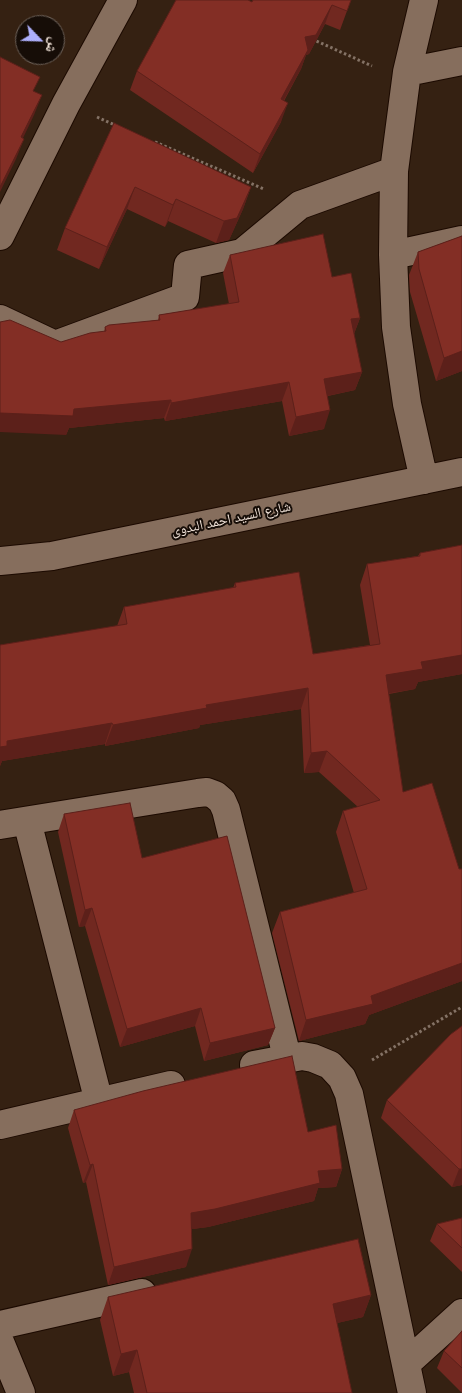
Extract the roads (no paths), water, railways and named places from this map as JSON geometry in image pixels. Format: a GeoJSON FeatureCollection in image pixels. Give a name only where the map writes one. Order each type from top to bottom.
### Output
{"type":"FeatureCollection","features":[{"type":"Feature","properties":{"kind":"street"},"geometry":{"type":"LineString","coordinates":[[0,236],[66,104],[123,0]]}},
{"type":"Feature","properties":{"kind":"street"},"geometry":{"type":"LineString","coordinates":[[424,0],[407,72],[394,171],[396,327],[407,404],[424,480]]}},
{"type":"Feature","properties":{"kind":"street"},"geometry":{"type":"LineString","coordinates":[[407,72],[462,60]]}},
{"type":"Feature","properties":{"kind":"street"},"geometry":{"type":"LineString","coordinates":[[0,319],[55,345],[185,297],[188,265],[242,253],[300,205],[394,171]]}},
{"type":"Feature","properties":{"kind":"street"},"geometry":{"type":"LineString","coordinates":[[394,256],[462,240]]}},
{"type":"Feature","properties":{"kind":"street","name":"شارع السيد احمد البدوى"},"geometry":{"type":"LineString","coordinates":[[0,561],[52,556],[462,472]]}},
{"type":"Feature","properties":{"kind":"street"},"geometry":{"type":"LineString","coordinates":[[0,825],[198,793],[207,792],[216,795],[222,801],[226,810],[287,1057]]}},
{"type":"Feature","properties":{"kind":"street"},"geometry":{"type":"LineString","coordinates":[[27,821],[99,1102]]}},
{"type":"Feature","properties":{"kind":"street"},"geometry":{"type":"LineString","coordinates":[[230,1071],[287,1057],[302,1056],[330,1065],[342,1078],[349,1094],[369,1241],[407,1363],[412,1393]]}},
{"type":"Feature","properties":{"kind":"street"},"geometry":{"type":"LineString","coordinates":[[0,1125],[193,1080]]}},
{"type":"Feature","properties":{"kind":"street"},"geometry":{"type":"LineString","coordinates":[[0,1326],[165,1288]]}},
{"type":"Feature","properties":{"kind":"street"},"geometry":{"type":"LineString","coordinates":[[407,1363],[462,1312]]}},
{"type":"Feature","properties":{"kind":"street"},"geometry":{"type":"LineString","coordinates":[[0,1342],[21,1393]]}}]}
